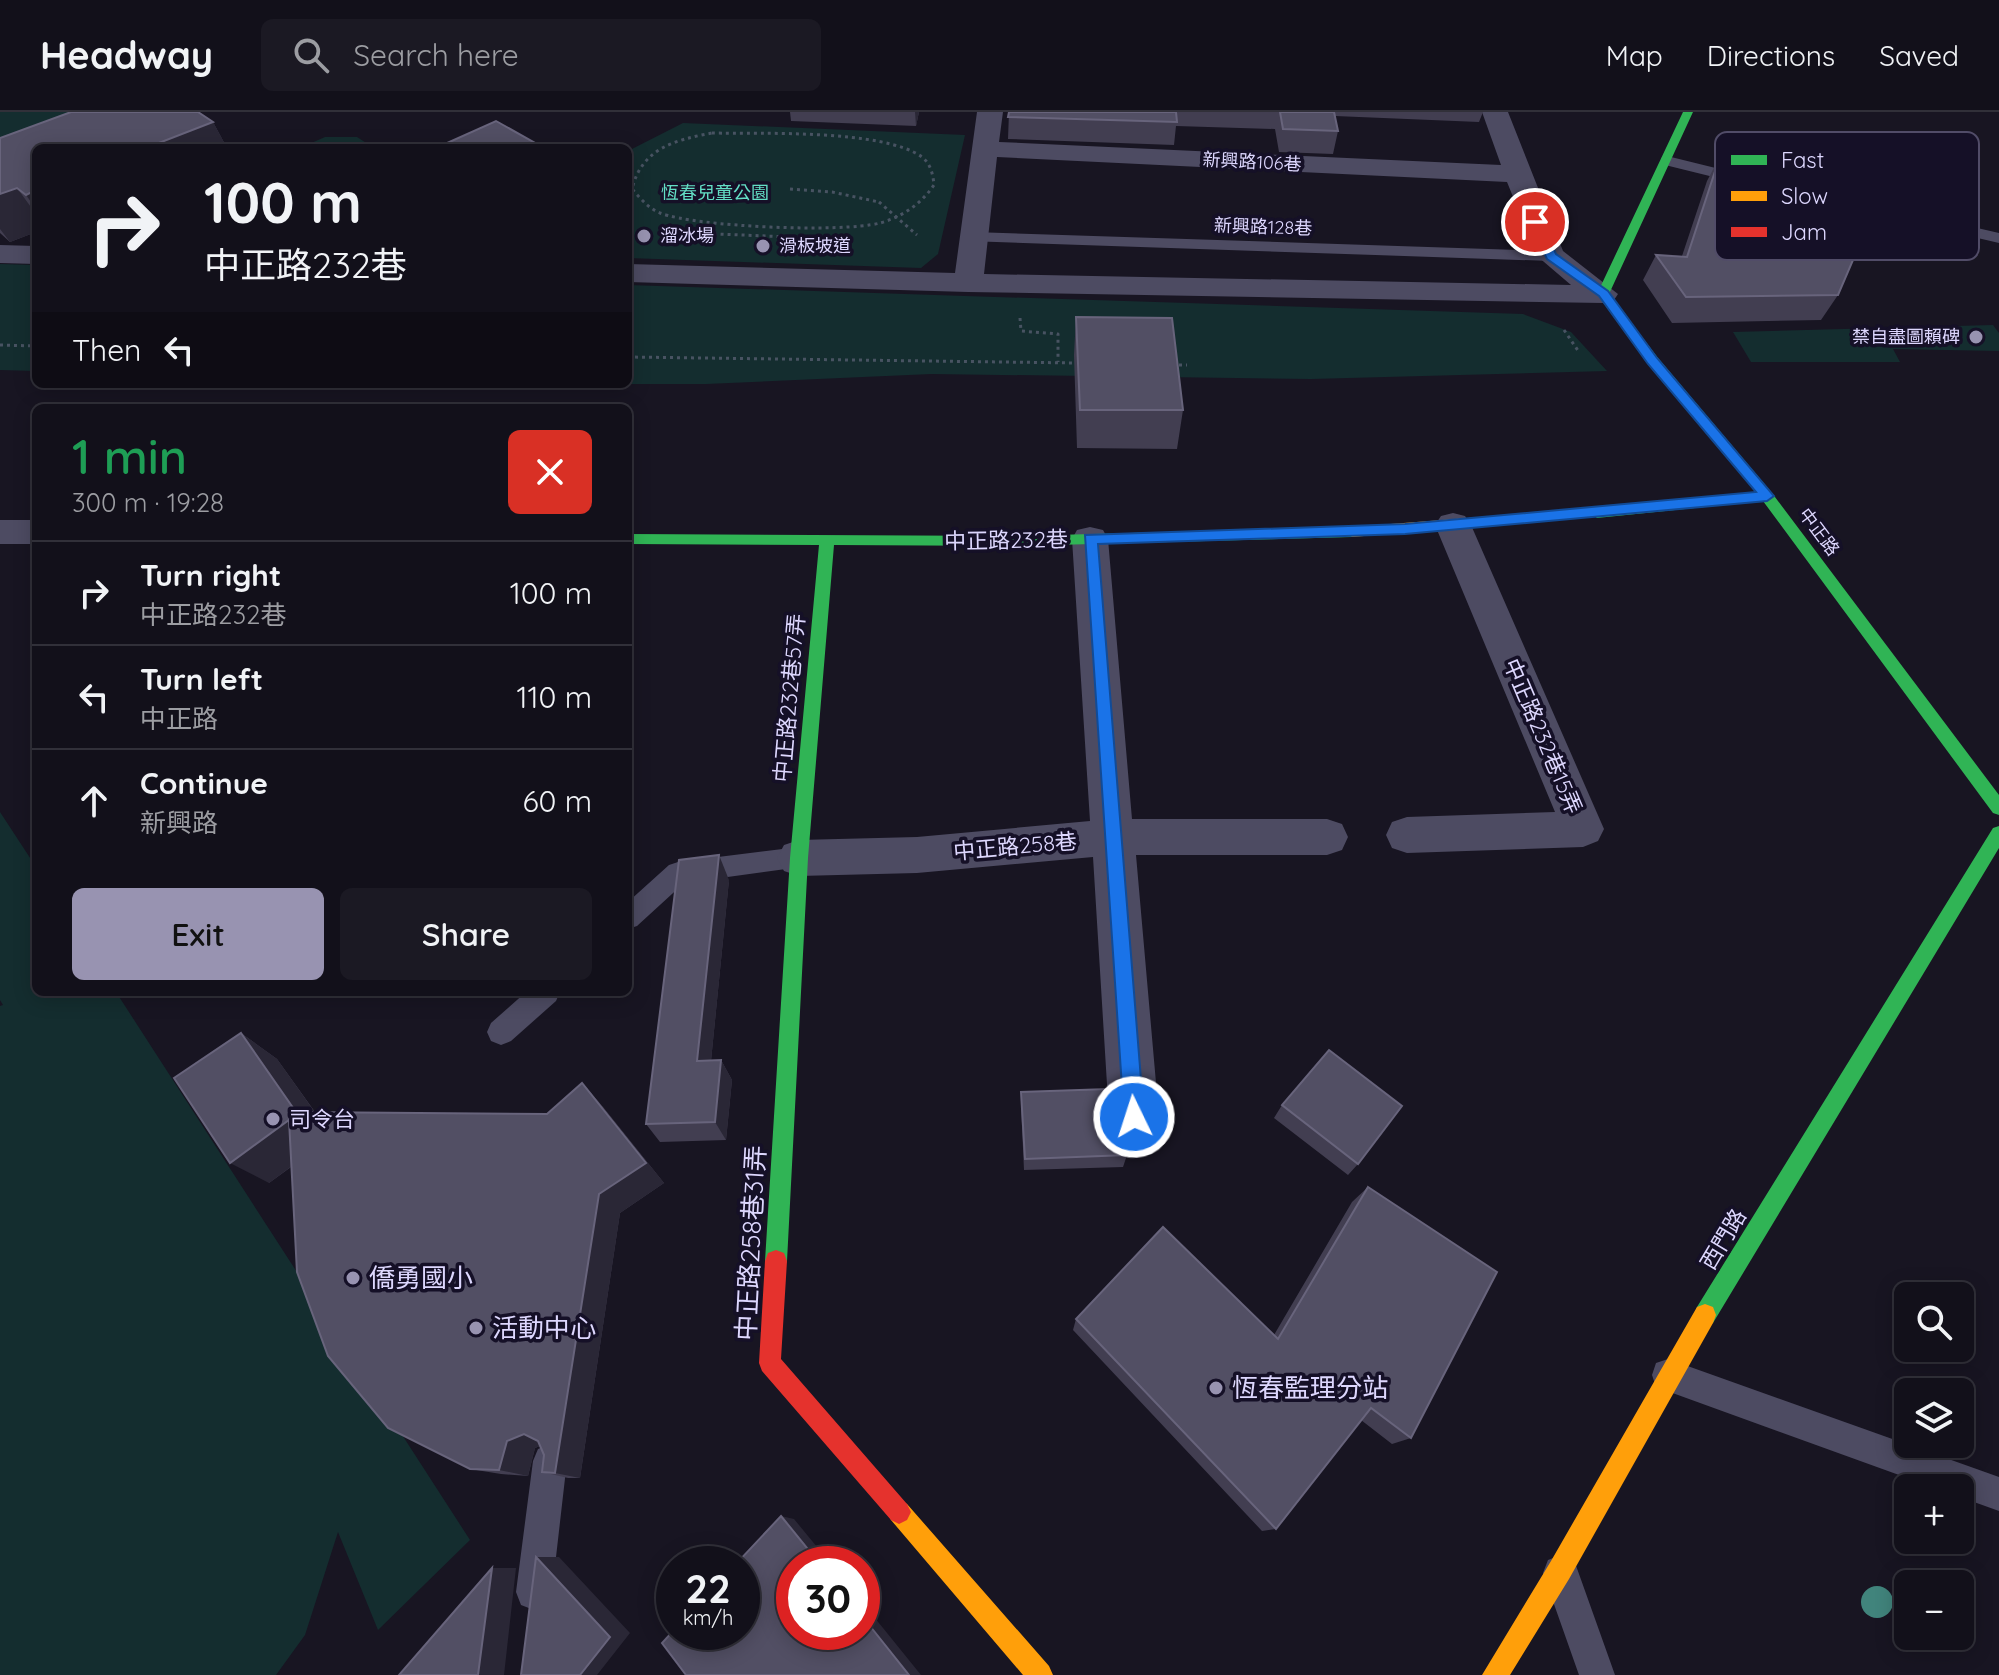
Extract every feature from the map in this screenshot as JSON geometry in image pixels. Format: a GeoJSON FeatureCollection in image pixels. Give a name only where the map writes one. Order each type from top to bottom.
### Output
{"type":"FeatureCollection","features":[{"type":"Feature","properties":{"kind":"street"},"geometry":{"type":"LineString","coordinates":[[968,283],[990,112]]}},
{"type":"Feature","properties":{"kind":"street"},"geometry":{"type":"LineString","coordinates":[[1495,112],[1551,256],[1603,294]]}},
{"type":"Feature","properties":{"kind":"street"},"geometry":{"type":"LineString","coordinates":[[1603,294],[1688,112]]}},
{"type":"Feature","properties":{"kind":"street","name":"新興路106巷"},"geometry":{"type":"LineString","coordinates":[[987,149],[1517,174]]}},
{"type":"Feature","properties":{"kind":"street"},"geometry":{"type":"LineString","coordinates":[[0,254],[32,255]]}},
{"type":"Feature","properties":{"kind":"street"},"geometry":{"type":"LineString","coordinates":[[632,273],[968,283],[1603,294]]}},
{"type":"Feature","properties":{"kind":"street","name":"中正路"},"geometry":{"type":"LineString","coordinates":[[1603,294],[1653,361],[1767,496],[1999,808]]}},
{"type":"Feature","properties":{"kind":"street","name":"中正路232巷"},"geometry":{"type":"LineString","coordinates":[[632,539],[827,542],[1090,539],[1453,525],[1767,496]]}},
{"type":"Feature","properties":{"kind":"street","name":"中正路232巷15弄"},"geometry":{"type":"LineString","coordinates":[[1407,835],[1583,829],[1453,525]]}},
{"type":"Feature","properties":{"kind":"street"},"geometry":{"type":"LineString","coordinates":[[0,532],[32,532]]}},
{"type":"Feature","properties":{"kind":"street"},"geometry":{"type":"LineString","coordinates":[[1090,539],[1134,1117]]}},
{"type":"Feature","properties":{"kind":"street","name":"中正路232巷57弄"},"geometry":{"type":"LineString","coordinates":[[799,858],[827,542]]}},
{"type":"Feature","properties":{"kind":"street","name":"西門路"},"geometry":{"type":"LineString","coordinates":[[1495,1675],[1560,1570],[1668,1375],[1999,833]]}},
{"type":"Feature","properties":{"kind":"street","name":"中正路258巷"},"geometry":{"type":"LineString","coordinates":[[799,858],[917,855],[1114,837],[1327,837]]}},
{"type":"Feature","properties":{"kind":"street","name":"中正路258巷31弄"},"geometry":{"type":"LineString","coordinates":[[799,858],[770,1363],[1040,1675]]}},
{"type":"Feature","properties":{"kind":"lane"},"geometry":{"type":"LineString","coordinates":[[1667,161],[1715,172]]}},
{"type":"Feature","properties":{"kind":"lane"},"geometry":{"type":"LineString","coordinates":[[1979,233],[1999,238]]}},
{"type":"Feature","properties":{"kind":"lane","name":"新興路128巷"},"geometry":{"type":"LineString","coordinates":[[973,237],[1551,256]]}},
{"type":"Feature","properties":{"kind":"lane"},"geometry":{"type":"LineString","coordinates":[[632,914],[678,873],[799,858]]}},
{"type":"Feature","properties":{"kind":"lane"},"geometry":{"type":"LineString","coordinates":[[501,1032],[542,996]]}},
{"type":"Feature","properties":{"kind":"lane"},"geometry":{"type":"LineString","coordinates":[[1668,1375],[1999,1494]]}},
{"type":"Feature","properties":{"kind":"lane"},"geometry":{"type":"LineString","coordinates":[[529,1629],[550,1461]]}},
{"type":"Feature","properties":{"kind":"lane"},"geometry":{"type":"LineString","coordinates":[[1560,1570],[1597,1675]]}},
{"type":"Feature","properties":{"kind":"path"},"geometry":{"type":"LineString","coordinates":[[712,133],[879,141],[907,148],[925,159],[932,172],[934,185],[925,200],[904,214],[877,224],[850,228],[806,226],[686,220],[658,212],[632,189],[634,175],[642,159],[663,145],[712,133]]}},
{"type":"Feature","properties":{"kind":"path"},"geometry":{"type":"LineString","coordinates":[[790,189],[832,192],[879,202],[917,235],[918,245]]}},
{"type":"Feature","properties":{"kind":"path"},"geometry":{"type":"LineString","coordinates":[[802,237],[806,226]]}},
{"type":"Feature","properties":{"kind":"path"},"geometry":{"type":"LineString","coordinates":[[1021,331],[1058,334],[1058,362]]}},
{"type":"Feature","properties":{"kind":"path"},"geometry":{"type":"LineString","coordinates":[[0,345],[32,346]]}},
{"type":"Feature","properties":{"kind":"path"},"geometry":{"type":"LineString","coordinates":[[632,357],[1087,363]]}},
{"type":"Feature","properties":{"kind":"path"},"geometry":{"type":"LineString","coordinates":[[1158,364],[1187,365]]}},
{"type":"Feature","properties":{"kind":"green space"},"geometry":{"type":"Polygon","coordinates":[[[0,112],[100,112],[0,156],[0,112]]]}},
{"type":"Feature","properties":{"kind":"green space","name":"恆春兒童公園"},"geometry":{"type":"Polygon","coordinates":[[[683,123],[965,135],[938,254],[921,268],[632,258],[632,149],[683,123]]]}},
{"type":"Feature","properties":{"kind":"green space"},"geometry":{"type":"Polygon","coordinates":[[[325,137],[357,137],[368,144],[309,144],[325,137]]]}},
{"type":"Feature","properties":{"kind":"green space"},"geometry":{"type":"Polygon","coordinates":[[[0,264],[32,265],[32,371],[0,370],[0,264]]]}},
{"type":"Feature","properties":{"kind":"green space"},"geometry":{"type":"Polygon","coordinates":[[[632,285],[1523,314],[1571,332],[1607,371],[1311,379],[931,374],[706,384],[632,384],[632,285]]]}},
{"type":"Feature","properties":{"kind":"green space"},"geometry":{"type":"Polygon","coordinates":[[[1993,325],[1999,333],[1999,351],[1893,349],[1900,362],[1751,362],[1733,332],[1993,325]]]}},
{"type":"Feature","properties":{"kind":"green space"},"geometry":{"type":"Polygon","coordinates":[[[0,812],[32,861],[32,996],[119,996],[470,1540],[378,1630],[338,1532],[305,1635],[276,1675],[0,1675],[0,1006],[3,1005],[0,1000],[0,812]]]}},
{"type":"Feature","properties":{"kind":"building"},"geometry":{"type":"Polygon","coordinates":[[[71,112],[198,112],[213,122],[156,144],[32,144],[32,192],[26,195],[17,188],[0,194],[0,138],[71,112]]]}},
{"type":"Feature","properties":{"kind":"building"},"geometry":{"type":"Polygon","coordinates":[[[1009,112],[1176,112],[1177,122],[1008,117],[1009,112]]]}},
{"type":"Feature","properties":{"kind":"building"},"geometry":{"type":"Polygon","coordinates":[[[1280,112],[1334,112],[1338,131],[1283,129],[1280,112]]]}},
{"type":"Feature","properties":{"kind":"building"},"geometry":{"type":"Polygon","coordinates":[[[496,121],[537,144],[445,144],[496,121]]]}},
{"type":"Feature","properties":{"kind":"building"},"geometry":{"type":"Polygon","coordinates":[[[1715,171],[1715,260],[1853,260],[1838,295],[1686,297],[1656,255],[1687,257],[1715,171]]]}},
{"type":"Feature","properties":{"kind":"building"},"geometry":{"type":"Polygon","coordinates":[[[1076,317],[1172,318],[1183,410],[1080,410],[1076,317]]]}},
{"type":"Feature","properties":{"kind":"building"},"geometry":{"type":"Polygon","coordinates":[[[719,855],[697,1061],[721,1060],[715,1122],[646,1124],[679,860],[719,855]]]}},
{"type":"Feature","properties":{"kind":"building","name":"活動中心"},"geometry":{"type":"Polygon","coordinates":[[[241,1033],[296,1112],[547,1114],[582,1083],[646,1163],[599,1194],[555,1473],[542,1472],[544,1455],[538,1441],[524,1434],[507,1441],[499,1470],[470,1469],[388,1428],[328,1356],[297,1272],[289,1120],[230,1163],[174,1078],[241,1033]]]}},
{"type":"Feature","properties":{"kind":"building"},"geometry":{"type":"Polygon","coordinates":[[[1329,1050],[1402,1106],[1358,1164],[1282,1105],[1329,1050]]]}},
{"type":"Feature","properties":{"kind":"building"},"geometry":{"type":"Polygon","coordinates":[[[1108,1089],[1109,1106],[1118,1123],[1124,1126],[1127,1155],[1025,1159],[1021,1092],[1108,1089]]]}},
{"type":"Feature","properties":{"kind":"building"},"geometry":{"type":"Polygon","coordinates":[[[1368,1187],[1497,1272],[1411,1438],[1371,1408],[1276,1529],[1076,1319],[1163,1227],[1278,1339],[1368,1187]]]}},
{"type":"Feature","properties":{"kind":"building"},"geometry":{"type":"Polygon","coordinates":[[[781,1516],[805,1546],[776,1546],[776,1650],[880,1650],[880,1639],[909,1675],[686,1675],[667,1650],[760,1650],[760,1546],[753,1546],[781,1516]]]}},
{"type":"Feature","properties":{"kind":"building"},"geometry":{"type":"Polygon","coordinates":[[[536,1557],[610,1637],[580,1675],[521,1675],[536,1557]]]}},
{"type":"Feature","properties":{"kind":"building"},"geometry":{"type":"Polygon","coordinates":[[[492,1568],[478,1675],[399,1675],[492,1568]]]}},
{"type":"Feature","properties":{"kind":"traffic: fast"},"geometry":{"type":"LineString","coordinates":[[1688,112],[1603,294],[1653,361],[1767,496],[1999,808]]}},
{"type":"Feature","properties":{"kind":"traffic: fast"},"geometry":{"type":"LineString","coordinates":[[1597,513],[1767,496]]}},
{"type":"Feature","properties":{"kind":"traffic: fast"},"geometry":{"type":"LineString","coordinates":[[632,539],[1017,541],[1352,532]]}},
{"type":"Feature","properties":{"kind":"traffic: fast"},"geometry":{"type":"LineString","coordinates":[[776,1261],[799,858],[827,542]]}},
{"type":"Feature","properties":{"kind":"traffic: fast"},"geometry":{"type":"LineString","coordinates":[[1705,1315],[1999,833]]}},
{"type":"Feature","properties":{"kind":"traffic: slow"},"geometry":{"type":"LineString","coordinates":[[1352,532],[1597,513]]}},
{"type":"Feature","properties":{"kind":"traffic: slow"},"geometry":{"type":"LineString","coordinates":[[1495,1675],[1560,1570],[1705,1315]]}},
{"type":"Feature","properties":{"kind":"traffic: slow"},"geometry":{"type":"LineString","coordinates":[[899,1512],[1040,1675]]}},
{"type":"Feature","properties":{"kind":"traffic: jam"},"geometry":{"type":"LineString","coordinates":[[776,1261],[770,1363],[899,1512]]}},
{"type":"Feature","properties":{"kind":"place","name":"溜冰場"},"geometry":{"type":"Point","coordinates":[644,236]}},
{"type":"Feature","properties":{"kind":"place","name":"滑板坡道"},"geometry":{"type":"Point","coordinates":[763,246]}},
{"type":"Feature","properties":{"kind":"place","name":"禁自盡圖賴碑"},"geometry":{"type":"Point","coordinates":[1976,337]}},
{"type":"Feature","properties":{"kind":"place","name":"司令台"},"geometry":{"type":"Point","coordinates":[273,1119]}},
{"type":"Feature","properties":{"kind":"place","name":"僑勇國小"},"geometry":{"type":"Point","coordinates":[353,1278]}},
{"type":"Feature","properties":{"kind":"place","name":"活動中心"},"geometry":{"type":"Point","coordinates":[476,1328]}},
{"type":"Feature","properties":{"kind":"place","name":"恆春監理分站"},"geometry":{"type":"Point","coordinates":[1216,1388]}},
{"type":"Feature","properties":{"kind":"route"},"geometry":{"type":"LineString","coordinates":[[1134,1117],[1090,539],[1405,529],[1767,496],[1634,338],[1603,294],[1551,256],[1535,222]]}}]}
